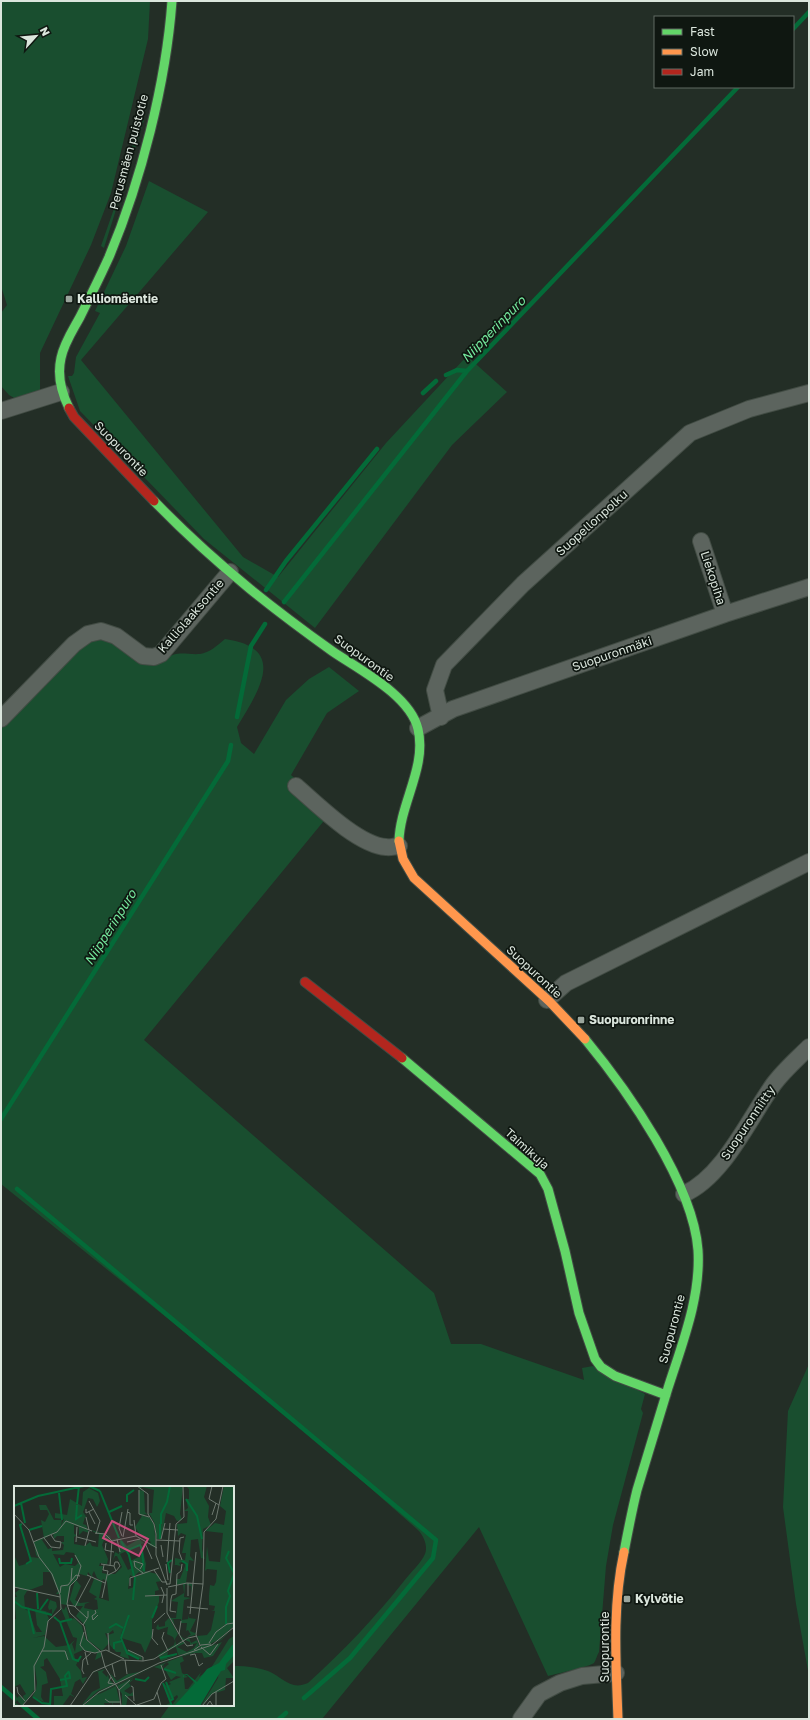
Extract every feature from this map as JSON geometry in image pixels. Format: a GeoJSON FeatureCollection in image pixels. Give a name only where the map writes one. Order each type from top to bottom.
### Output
{"type":"FeatureCollection","features":[{"type":"Feature","properties":{"kind":"street","name":"Perusmäen puistotie"},"geometry":{"type":"LineString","coordinates":[[61,392],[59,371],[61,357],[68,338],[98,282],[116,240],[134,191],[165,60],[172,1]]}},
{"type":"Feature","properties":{"kind":"street"},"geometry":{"type":"LineString","coordinates":[[1,411],[61,392]]}},
{"type":"Feature","properties":{"kind":"street","name":"Suopurontie"},"geometry":{"type":"LineString","coordinates":[[61,392],[66,405],[74,417],[177,524],[230,572],[269,604],[392,693],[410,714],[418,728],[421,745],[418,764],[399,824],[399,846],[403,861],[414,878],[548,1000],[574,1027],[600,1058],[623,1090],[670,1166],[684,1194],[693,1220],[698,1249],[696,1284],[692,1311],[666,1395],[656,1434],[637,1491],[620,1569],[615,1630],[618,1719]]}},
{"type":"Feature","properties":{"kind":"street","name":"Suopellonpolku"},"geometry":{"type":"LineString","coordinates":[[441,717],[435,690],[444,665],[523,584],[690,433],[749,409],[809,393]]}},
{"type":"Feature","properties":{"kind":"street","name":"Liekopiha"},"geometry":{"type":"LineString","coordinates":[[701,541],[725,614]]}},
{"type":"Feature","properties":{"kind":"street","name":"Kalliolaaksontie"},"geometry":{"type":"LineString","coordinates":[[1,719],[74,644],[88,634],[101,631],[116,636],[143,656],[154,657],[161,654],[230,572]]}},
{"type":"Feature","properties":{"kind":"street","name":"Suopuronmäki"},"geometry":{"type":"LineString","coordinates":[[418,728],[441,717],[453,709],[725,614],[809,587]]}},
{"type":"Feature","properties":{"kind":"street"},"geometry":{"type":"LineString","coordinates":[[296,786],[330,816],[363,840],[386,847],[399,846]]}},
{"type":"Feature","properties":{"kind":"street"},"geometry":{"type":"LineString","coordinates":[[548,1000],[566,983],[809,862]]}},
{"type":"Feature","properties":{"kind":"street","name":"Taimikuja"},"geometry":{"type":"LineString","coordinates":[[305,982],[397,1054],[540,1174],[548,1189],[578,1308],[595,1358],[602,1367],[621,1378],[666,1395]]}},
{"type":"Feature","properties":{"kind":"street","name":"Suopuronniitty"},"geometry":{"type":"LineString","coordinates":[[684,1194],[695,1189],[716,1168],[739,1138],[774,1084],[809,1047]]}},
{"type":"Feature","properties":{"kind":"street"},"geometry":{"type":"LineString","coordinates":[[521,1719],[539,1694],[560,1683],[582,1676],[616,1674]]}},
{"type":"Feature","properties":{"kind":"green space"},"geometry":{"type":"Polygon","coordinates":[[[1,1],[150,1],[148,39],[111,193],[91,245],[40,353],[40,392],[16,399],[9,395],[1,386],[1,313],[7,305],[1,286],[1,1]]]}},
{"type":"Feature","properties":{"kind":"green space"},"geometry":{"type":"Polygon","coordinates":[[[138,119],[144,120],[104,248],[101,246],[126,174],[138,119]]]}},
{"type":"Feature","properties":{"kind":"green space"},"geometry":{"type":"Polygon","coordinates":[[[149,181],[208,212],[81,360],[243,557],[278,577],[386,443],[467,356],[507,392],[452,445],[315,628],[204,539],[80,411],[68,376],[72,376],[74,373],[76,357],[100,313],[95,311],[126,246],[149,181]]]}},
{"type":"Feature","properties":{"kind":"green space"},"geometry":{"type":"Polygon","coordinates":[[[95,639],[104,639],[166,659],[170,656],[178,654],[200,654],[207,652],[225,639],[245,644],[257,652],[263,662],[263,674],[259,687],[237,727],[241,743],[254,754],[286,700],[309,679],[329,667],[359,691],[327,713],[291,775],[332,811],[144,1040],[434,1293],[451,1344],[481,1344],[584,1380],[582,1368],[593,1366],[645,1394],[641,1409],[643,1413],[613,1525],[606,1566],[599,1652],[594,1663],[548,1676],[479,1527],[322,1719],[160,1719],[169,1706],[234,1706],[234,1666],[251,1667],[264,1670],[291,1684],[302,1685],[308,1683],[334,1659],[382,1608],[421,1561],[425,1554],[426,1545],[419,1531],[317,1442],[1,1184],[1,729],[85,644],[95,639]]]}},
{"type":"Feature","properties":{"kind":"green space"},"geometry":{"type":"Polygon","coordinates":[[[809,1364],[809,1676],[796,1604],[783,1507],[788,1411],[809,1364]]]}},
{"type":"Feature","properties":{"kind":"waterway","name":"Niipperinpuro"},"geometry":{"type":"LineString","coordinates":[[794,28],[809,12]]}},
{"type":"Feature","properties":{"kind":"waterway","name":"Niipperinpuro"},"geometry":{"type":"LineString","coordinates":[[284,602],[467,371],[737,88]]}},
{"type":"Feature","properties":{"kind":"waterway"},"geometry":{"type":"LineString","coordinates":[[446,375],[457,370],[467,371]]}},
{"type":"Feature","properties":{"kind":"waterway"},"geometry":{"type":"LineString","coordinates":[[423,393],[436,381]]}},
{"type":"Feature","properties":{"kind":"waterway"},"geometry":{"type":"LineString","coordinates":[[266,590],[286,561],[377,449]]}},
{"type":"Feature","properties":{"kind":"waterway","name":"Niipperinpuro"},"geometry":{"type":"LineString","coordinates":[[237,717],[251,646],[265,624]]}},
{"type":"Feature","properties":{"kind":"waterway","name":"Niipperinpuro"},"geometry":{"type":"LineString","coordinates":[[1,1119],[228,761],[231,745]]}},
{"type":"Feature","properties":{"kind":"waterway"},"geometry":{"type":"LineString","coordinates":[[17,1189],[436,1540],[433,1558],[350,1658],[304,1698]]}},
{"type":"Feature","properties":{"kind":"waterway"},"geometry":{"type":"LineString","coordinates":[[1,1687],[14,1698]]}},
{"type":"Feature","properties":{"kind":"waterway"},"geometry":{"type":"LineString","coordinates":[[23,1706],[38,1719]]}},
{"type":"Feature","properties":{"kind":"waterway"},"geometry":{"type":"LineString","coordinates":[[279,1719],[286,1713]]}},
{"type":"Feature","properties":{"kind":"traffic: fast"},"geometry":{"type":"LineString","coordinates":[[69,408],[62,390],[59,371],[62,352],[99,280],[121,228],[132,196],[158,98],[169,32],[172,1]]}},
{"type":"Feature","properties":{"kind":"traffic: fast"},"geometry":{"type":"LineString","coordinates":[[154,501],[200,546],[250,589],[332,651],[382,684],[405,705],[413,717],[418,729],[420,743],[419,757],[400,827],[399,841]]}},
{"type":"Feature","properties":{"kind":"traffic: fast"},"geometry":{"type":"LineString","coordinates":[[585,1039],[620,1084],[655,1138],[671,1167],[684,1196],[693,1224],[698,1250],[697,1285],[694,1303],[637,1490],[624,1552]]}},
{"type":"Feature","properties":{"kind":"traffic: fast"},"geometry":{"type":"LineString","coordinates":[[402,1058],[540,1174],[548,1189],[565,1251],[579,1313],[595,1359],[601,1367],[615,1376],[666,1395]]}},
{"type":"Feature","properties":{"kind":"traffic: slow"},"geometry":{"type":"LineString","coordinates":[[399,841],[403,859],[414,878],[550,1002],[585,1039]]}},
{"type":"Feature","properties":{"kind":"traffic: slow"},"geometry":{"type":"LineString","coordinates":[[618,1719],[616,1614],[620,1573],[624,1552]]}},
{"type":"Feature","properties":{"kind":"traffic: jam"},"geometry":{"type":"LineString","coordinates":[[69,408],[74,417],[154,501]]}},
{"type":"Feature","properties":{"kind":"traffic: jam"},"geometry":{"type":"LineString","coordinates":[[305,982],[402,1058]]}},
{"type":"Feature","properties":{"kind":"place","name":"Kalliomäentie"},"geometry":{"type":"Point","coordinates":[69,299]}},
{"type":"Feature","properties":{"kind":"place","name":"Suopuronrinne"},"geometry":{"type":"Point","coordinates":[581,1020]}},
{"type":"Feature","properties":{"kind":"place","name":"Kylvötie"},"geometry":{"type":"Point","coordinates":[627,1599]}}]}
